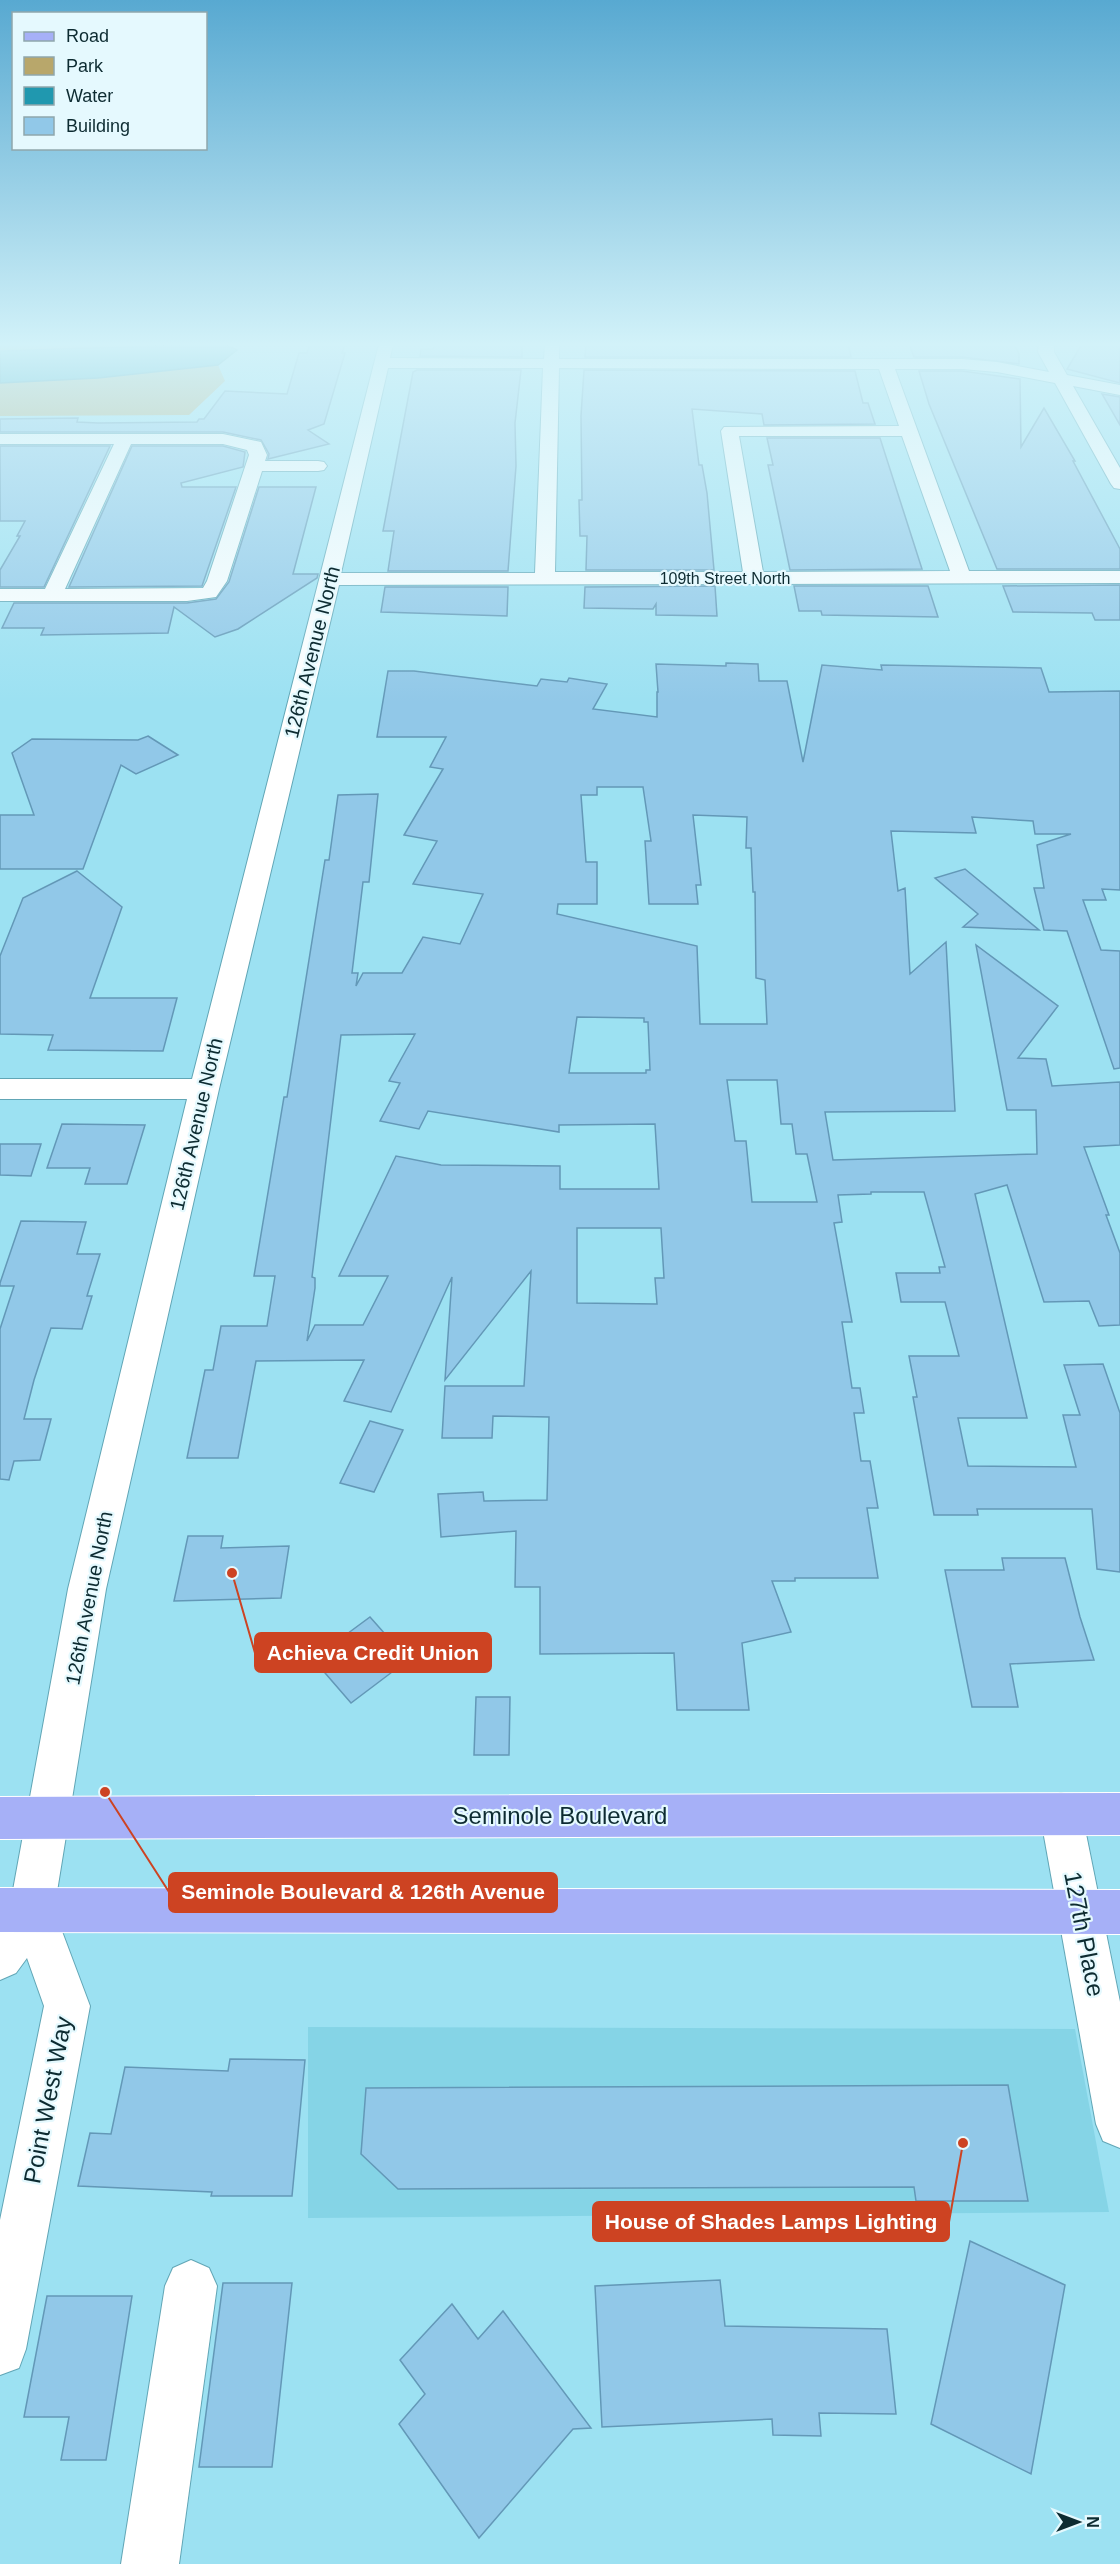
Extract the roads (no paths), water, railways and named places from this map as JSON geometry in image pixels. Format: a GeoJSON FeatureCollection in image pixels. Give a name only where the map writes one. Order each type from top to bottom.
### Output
{"type":"FeatureCollection","features":[{"type":"Feature","properties":{"kind":"main road","name":"Seminole Boulevard"},"geometry":{"type":"LineString","coordinates":[[0,1818],[1120,1814]]}},
{"type":"Feature","properties":{"kind":"main road"},"geometry":{"type":"LineString","coordinates":[[16,1910],[1100,1912]]}},
{"type":"Feature","properties":{"kind":"street"},"geometry":{"type":"LineString","coordinates":[[52,595],[113,464]]}},
{"type":"Feature","properties":{"kind":"street","name":"126th Avenue North"},"geometry":{"type":"LineString","coordinates":[[16,1910],[48,1818],[87,1590],[204,1089],[357,464]]}},
{"type":"Feature","properties":{"kind":"street"},"geometry":{"type":"LineString","coordinates":[[545,579],[548,464]]}},
{"type":"Feature","properties":{"kind":"street"},"geometry":{"type":"LineString","coordinates":[[735,464],[754,578]]}},
{"type":"Feature","properties":{"kind":"street"},"geometry":{"type":"LineString","coordinates":[[921,464],[962,578]]}},
{"type":"Feature","properties":{"kind":"street"},"geometry":{"type":"LineString","coordinates":[[1109,464],[1120,484]]}},
{"type":"Feature","properties":{"kind":"street"},"geometry":{"type":"LineString","coordinates":[[0,595],[209,593],[217,581],[255,466],[318,466]]}},
{"type":"Feature","properties":{"kind":"street","name":"109th Street North"},"geometry":{"type":"LineString","coordinates":[[330,579],[1120,577]]}},
{"type":"Feature","properties":{"kind":"street"},"geometry":{"type":"LineString","coordinates":[[0,1089],[204,1089]]}},
{"type":"Feature","properties":{"kind":"street","name":"127th Place"},"geometry":{"type":"LineString","coordinates":[[1061,1814],[1100,1912],[1120,2124]]}},
{"type":"Feature","properties":{"kind":"street"},"geometry":{"type":"LineString","coordinates":[[0,1957],[16,1910]]}},
{"type":"Feature","properties":{"kind":"street","name":"Point West Way"},"geometry":{"type":"LineString","coordinates":[[0,2349],[67,2006],[16,1910]]}},
{"type":"Feature","properties":{"kind":"street"},"geometry":{"type":"LineString","coordinates":[[150,2564],[191,2286]]}},
{"type":"Feature","properties":{"kind":"place","name":"Achieva Credit Union"},"geometry":{"type":"Point","coordinates":[232,1573]}},
{"type":"Feature","properties":{"kind":"place","name":"Seminole Boulevard & 126th Avenue"},"geometry":{"type":"Point","coordinates":[105,1792]}},
{"type":"Feature","properties":{"kind":"place","name":"House of Shades Lamps Lighting"},"geometry":{"type":"Point","coordinates":[963,2143]}}]}
